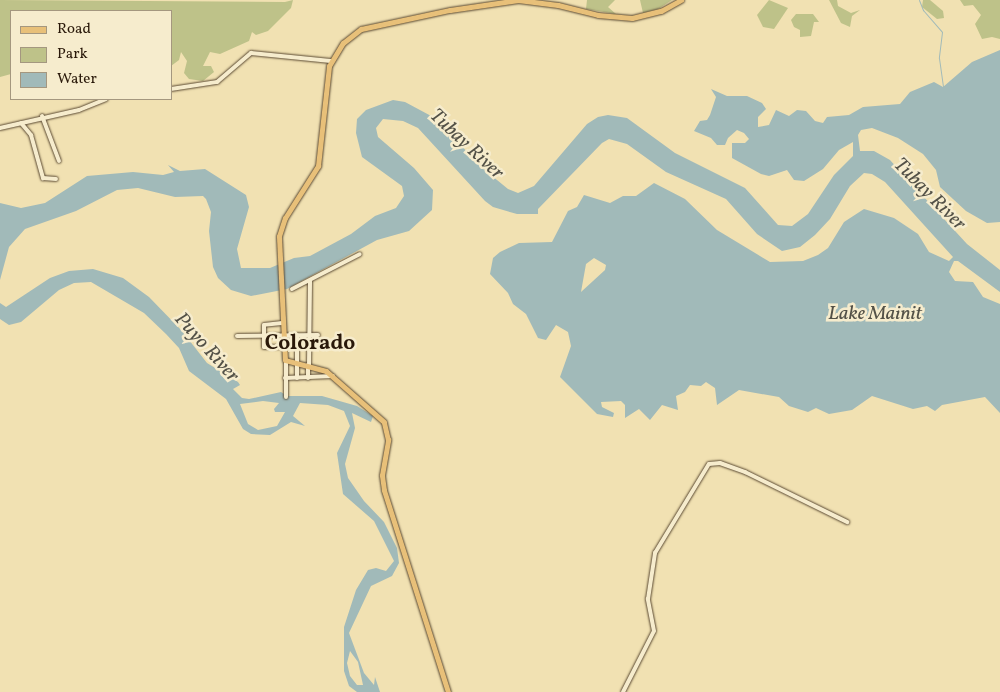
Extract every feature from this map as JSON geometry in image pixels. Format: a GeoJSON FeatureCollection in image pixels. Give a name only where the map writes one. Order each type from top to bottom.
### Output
{"type":"FeatureCollection","features":[{"type":"Feature","properties":{"kind":"main road"},"geometry":{"type":"LineString","coordinates":[[448,692],[384,490],[385,426],[374,410],[333,376],[309,365],[286,362],[278,256],[283,223],[318,166],[331,61],[343,43],[361,29],[499,2],[546,2],[598,16],[624,18],[654,14],[681,0]]}},
{"type":"Feature","properties":{"kind":"street"},"geometry":{"type":"LineString","coordinates":[[172,89],[217,82],[251,53],[331,61]]}},
{"type":"Feature","properties":{"kind":"street"},"geometry":{"type":"LineString","coordinates":[[0,128],[42,116],[79,110],[104,100]]}},
{"type":"Feature","properties":{"kind":"street"},"geometry":{"type":"LineString","coordinates":[[42,116],[58,161]]}},
{"type":"Feature","properties":{"kind":"street"},"geometry":{"type":"LineString","coordinates":[[21,123],[31,135],[43,178],[56,179]]}},
{"type":"Feature","properties":{"kind":"street"},"geometry":{"type":"LineString","coordinates":[[292,289],[360,254]]}},
{"type":"Feature","properties":{"kind":"street"},"geometry":{"type":"LineString","coordinates":[[308,378],[310,281]]}},
{"type":"Feature","properties":{"kind":"street"},"geometry":{"type":"LineString","coordinates":[[282,323],[265,324],[262,336],[264,347],[309,347]]}},
{"type":"Feature","properties":{"kind":"street"},"geometry":{"type":"LineString","coordinates":[[297,335],[297,378]]}},
{"type":"Feature","properties":{"kind":"street"},"geometry":{"type":"LineString","coordinates":[[237,336],[318,335]]}},
{"type":"Feature","properties":{"kind":"street"},"geometry":{"type":"LineString","coordinates":[[286,362],[286,398]]}},
{"type":"Feature","properties":{"kind":"street"},"geometry":{"type":"LineString","coordinates":[[285,378],[333,376]]}},
{"type":"Feature","properties":{"kind":"street"},"geometry":{"type":"LineString","coordinates":[[623,692],[654,628],[648,599],[655,553],[709,464],[720,463],[738,469],[848,522]]}},
{"type":"Feature","properties":{"kind":"green space"},"geometry":{"type":"Polygon","coordinates":[[[0,0],[285,2],[293,0],[291,8],[268,31],[256,35],[252,32],[249,41],[220,54],[210,52],[203,66],[211,66],[214,72],[203,81],[189,79],[184,73],[187,61],[181,52],[179,60],[172,65],[172,10],[10,10],[10,74],[0,77],[0,0]]]}},
{"type":"Feature","properties":{"kind":"green space"},"geometry":{"type":"Polygon","coordinates":[[[587,0],[615,0],[608,7],[616,14],[586,9],[587,0]]]}},
{"type":"Feature","properties":{"kind":"green space"},"geometry":{"type":"Polygon","coordinates":[[[640,0],[672,0],[658,9],[643,13],[640,0]]]}},
{"type":"Feature","properties":{"kind":"green space"},"geometry":{"type":"Polygon","coordinates":[[[769,0],[788,8],[774,29],[763,27],[757,15],[769,0]]]}},
{"type":"Feature","properties":{"kind":"green space"},"geometry":{"type":"Polygon","coordinates":[[[829,0],[837,0],[838,6],[851,13],[860,10],[852,16],[850,27],[841,23],[829,0]]]}},
{"type":"Feature","properties":{"kind":"green space"},"geometry":{"type":"Polygon","coordinates":[[[923,0],[930,0],[943,11],[944,18],[937,19],[922,7],[923,0]]]}},
{"type":"Feature","properties":{"kind":"green space"},"geometry":{"type":"Polygon","coordinates":[[[960,0],[1000,0],[1000,39],[992,37],[982,39],[975,24],[981,15],[973,5],[964,6],[960,0]]]}},
{"type":"Feature","properties":{"kind":"green space"},"geometry":{"type":"Polygon","coordinates":[[[796,14],[813,14],[819,22],[814,22],[811,36],[800,37],[800,30],[794,27],[791,20],[796,14]]]}},
{"type":"Feature","properties":{"kind":"water","name":"Lake Mainit"},"geometry":{"type":"Polygon","coordinates":[[[1000,50],[1000,222],[987,223],[966,211],[940,187],[936,170],[923,154],[898,138],[872,128],[861,130],[858,135],[860,151],[874,151],[890,160],[967,244],[1000,270],[1000,292],[958,261],[954,261],[949,272],[955,281],[973,282],[983,297],[1000,304],[1000,413],[985,397],[942,405],[935,411],[927,406],[913,409],[872,396],[852,410],[829,414],[816,408],[808,412],[789,406],[779,397],[739,390],[717,405],[715,388],[706,382],[701,386],[690,385],[685,392],[676,396],[678,410],[662,405],[650,420],[639,409],[625,418],[625,405],[621,401],[601,402],[602,407],[614,413],[613,417],[597,414],[560,377],[571,346],[568,332],[556,325],[546,340],[538,338],[526,314],[513,304],[508,293],[490,274],[493,258],[500,252],[519,243],[552,242],[568,211],[577,207],[584,195],[610,203],[623,196],[636,196],[654,183],[685,199],[717,230],[770,262],[803,261],[818,255],[828,248],[844,222],[864,209],[894,218],[918,234],[929,252],[949,261],[953,257],[885,182],[872,174],[864,173],[850,186],[830,219],[815,235],[800,247],[782,251],[757,234],[726,199],[666,172],[627,144],[609,139],[602,143],[538,209],[538,214],[517,214],[493,207],[485,201],[418,128],[403,121],[383,119],[376,128],[378,137],[414,168],[433,190],[432,210],[409,231],[377,240],[287,289],[251,296],[231,290],[218,278],[213,267],[209,231],[211,212],[206,199],[203,196],[175,197],[138,188],[117,190],[76,211],[25,229],[9,247],[0,280],[0,203],[21,208],[45,203],[87,176],[133,172],[163,175],[174,172],[168,165],[180,171],[205,169],[246,195],[249,207],[237,249],[241,268],[270,268],[294,258],[310,256],[351,234],[375,216],[396,208],[404,196],[402,186],[362,157],[356,133],[357,119],[366,110],[393,100],[405,102],[433,117],[486,171],[508,189],[518,193],[534,186],[587,124],[598,117],[608,115],[627,118],[675,153],[745,188],[778,225],[792,226],[808,214],[834,175],[853,156],[853,142],[839,150],[823,169],[804,181],[794,180],[787,170],[769,176],[761,174],[732,158],[732,143],[745,143],[749,139],[744,133],[737,130],[728,138],[725,145],[717,145],[711,138],[694,131],[700,121],[707,120],[710,115],[716,97],[711,89],[727,96],[747,96],[762,103],[766,109],[758,117],[758,127],[769,125],[776,110],[789,116],[797,110],[806,111],[815,121],[823,123],[827,117],[849,115],[863,107],[900,104],[910,92],[934,82],[943,87],[972,62],[1000,50]],[[594,258],[586,264],[581,292],[605,270],[606,265],[594,258]]]}},
{"type":"Feature","properties":{"kind":"water"},"geometry":{"type":"Polygon","coordinates":[[[93,269],[123,278],[149,297],[182,331],[207,363],[238,382],[240,385],[233,389],[242,398],[249,399],[281,392],[287,396],[322,396],[357,406],[373,416],[371,422],[352,413],[355,428],[345,464],[348,478],[364,501],[384,522],[397,548],[399,563],[392,576],[371,586],[349,633],[364,673],[374,685],[375,677],[380,692],[357,692],[349,686],[344,671],[344,627],[356,590],[368,570],[376,568],[386,571],[394,561],[374,521],[343,494],[337,453],[350,426],[344,411],[328,405],[300,403],[293,416],[305,426],[291,422],[270,435],[251,434],[243,429],[226,399],[189,371],[179,348],[144,313],[91,282],[74,283],[59,290],[21,322],[9,325],[0,319],[0,303],[6,307],[50,278],[69,271],[93,269]],[[263,401],[240,404],[248,424],[258,430],[277,426],[285,412],[275,412],[274,409],[279,403],[263,401]],[[350,651],[347,663],[350,676],[357,685],[363,685],[358,662],[350,651]]]}},
{"type":"Feature","properties":{"kind":"waterway"},"geometry":{"type":"LineString","coordinates":[[919,0],[923,10],[942,32],[939,58],[943,87]]}},
{"type":"Feature","properties":{"kind":"district","name":"Colorado"},"geometry":{"type":"Point","coordinates":[310,344]}},
{"type":"Feature","properties":{"kind":"water label","name":"Tubay River"},"geometry":{"type":"Point","coordinates":[466,145]}},
{"type":"Feature","properties":{"kind":"water label","name":"Tubay River"},"geometry":{"type":"Point","coordinates":[929,195]}},
{"type":"Feature","properties":{"kind":"water label","name":"Puyo River"},"geometry":{"type":"Point","coordinates":[206,348]}}]}
